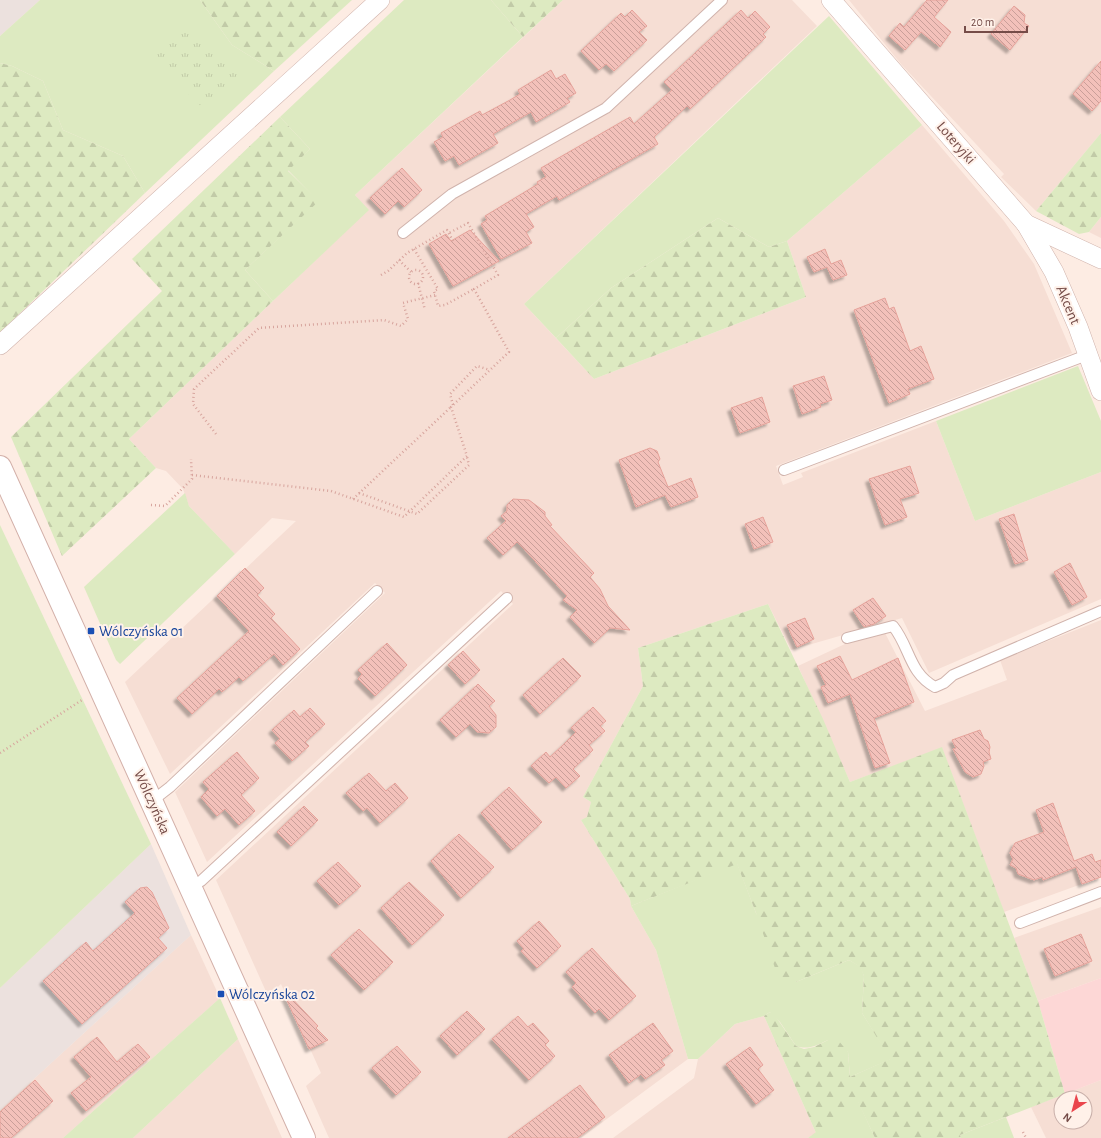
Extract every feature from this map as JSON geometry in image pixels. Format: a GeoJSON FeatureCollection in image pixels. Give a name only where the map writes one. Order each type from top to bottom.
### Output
{"type":"FeatureCollection","features":[{"type":"Feature","properties":{"kind":"street"},"geometry":{"type":"LineString","coordinates":[[0,345],[380,0]]}},
{"type":"Feature","properties":{"kind":"street","name":"Loteryjki"},"geometry":{"type":"LineString","coordinates":[[831,0],[1026,224],[1101,259]]}},
{"type":"Feature","properties":{"kind":"street","name":"Akcent"},"geometry":{"type":"LineString","coordinates":[[1026,224],[1054,272],[1078,327],[1101,391]]}},
{"type":"Feature","properties":{"kind":"street","name":"Wólczyńska"},"geometry":{"type":"LineString","coordinates":[[0,466],[304,1138]]}},
{"type":"Feature","properties":{"kind":"lane"},"geometry":{"type":"LineString","coordinates":[[403,233],[452,194],[606,108],[722,0]]}},
{"type":"Feature","properties":{"kind":"lane"},"geometry":{"type":"LineString","coordinates":[[784,470],[1087,355]]}},
{"type":"Feature","properties":{"kind":"lane"},"geometry":{"type":"LineString","coordinates":[[152,800],[170,786],[377,591]]}},
{"type":"Feature","properties":{"kind":"lane"},"geometry":{"type":"LineString","coordinates":[[191,887],[201,881],[507,598]]}},
{"type":"Feature","properties":{"kind":"lane"},"geometry":{"type":"LineString","coordinates":[[847,638],[893,626],[917,671],[924,681],[935,687],[944,683],[953,675],[1101,611]]}},
{"type":"Feature","properties":{"kind":"lane"},"geometry":{"type":"LineString","coordinates":[[1020,924],[1101,892]]}},
{"type":"Feature","properties":{"kind":"path"},"geometry":{"type":"LineString","coordinates":[[414,249],[438,289],[434,291],[438,306],[445,305],[498,275],[468,223],[449,233]]}},
{"type":"Feature","properties":{"kind":"path"},"geometry":{"type":"LineString","coordinates":[[381,275],[414,249],[447,230],[454,243]]}},
{"type":"Feature","properties":{"kind":"path"},"geometry":{"type":"LineString","coordinates":[[399,260],[411,272]]}},
{"type":"Feature","properties":{"kind":"path"},"geometry":{"type":"LineString","coordinates":[[417,270],[421,273],[422,279],[418,283],[412,283],[409,280],[411,272],[417,270]]}},
{"type":"Feature","properties":{"kind":"path"},"geometry":{"type":"LineString","coordinates":[[418,283],[425,310]]}},
{"type":"Feature","properties":{"kind":"path"},"geometry":{"type":"LineString","coordinates":[[353,499],[509,352],[474,289]]}},
{"type":"Feature","properties":{"kind":"path"},"geometry":{"type":"LineString","coordinates":[[216,434],[193,404],[194,389],[259,328],[384,320],[401,326],[408,319],[403,303],[435,295]]}},
{"type":"Feature","properties":{"kind":"path"},"geometry":{"type":"LineString","coordinates":[[359,493],[417,514],[469,465],[450,394],[477,366],[491,370]]}},
{"type":"Feature","properties":{"kind":"path"},"geometry":{"type":"LineString","coordinates":[[192,475],[331,491],[404,517],[467,456]]}},
{"type":"Feature","properties":{"kind":"path"},"geometry":{"type":"LineString","coordinates":[[151,505],[164,506],[192,479],[191,459]]}},
{"type":"Feature","properties":{"kind":"path"},"geometry":{"type":"LineString","coordinates":[[0,753],[100,687]]}},
{"type":"Feature","properties":{"kind":"path"},"geometry":{"type":"LineString","coordinates":[[1023,1132],[1026,1138]]}},
{"type":"Feature","properties":{"kind":"shaded area"},"geometry":{"type":"Polygon","coordinates":[[[0,0],[40,0],[0,36],[0,0]]]}},
{"type":"Feature","properties":{"kind":"shaded area"},"geometry":{"type":"Polygon","coordinates":[[[563,0],[792,0],[817,26],[524,304],[594,379],[806,297],[787,241],[922,125],[1004,221],[1034,264],[1072,353],[776,466],[783,485],[803,477],[801,473],[936,421],[975,521],[1101,472],[1101,599],[929,673],[902,618],[791,650],[768,604],[638,648],[643,686],[583,797],[591,802],[587,818],[581,820],[630,899],[631,906],[656,950],[688,1059],[581,1138],[329,1138],[306,1086],[321,1073],[281,984],[268,996],[216,880],[513,604],[501,591],[207,862],[175,792],[385,593],[375,583],[170,774],[125,682],[296,521],[272,518],[235,554],[189,506],[183,489],[166,471],[156,468],[129,439],[368,210],[355,195],[563,0]]]}},
{"type":"Feature","properties":{"kind":"shaded area"},"geometry":{"type":"Polygon","coordinates":[[[849,0],[1101,0],[1101,133],[1036,211],[1001,177],[1004,174],[901,64],[849,0]]]}},
{"type":"Feature","properties":{"kind":"shaded area"},"geometry":{"type":"Polygon","coordinates":[[[1101,217],[1101,238],[1089,232],[1101,217]]]}},
{"type":"Feature","properties":{"kind":"shaded area"},"geometry":{"type":"Polygon","coordinates":[[[1101,620],[1101,877],[1004,912],[942,748],[850,782],[798,666],[847,643],[885,633],[925,711],[1007,680],[1000,660],[1101,620]]]}},
{"type":"Feature","properties":{"kind":"shaded area"},"geometry":{"type":"Polygon","coordinates":[[[151,844],[191,935],[0,1110],[0,988],[151,844]]]}},
{"type":"Feature","properties":{"kind":"shaded area"},"geometry":{"type":"Polygon","coordinates":[[[1101,907],[1101,978],[1038,1001],[1014,938],[1101,907]]]}},
{"type":"Feature","properties":{"kind":"shaded area"},"geometry":{"type":"Polygon","coordinates":[[[191,935],[220,998],[63,1138],[0,1138],[0,1110],[191,935]]]}},
{"type":"Feature","properties":{"kind":"shaded area"},"geometry":{"type":"Polygon","coordinates":[[[1101,978],[1101,1080],[1075,1090],[1064,1090],[1038,1001],[1101,978]]]}},
{"type":"Feature","properties":{"kind":"shaded area"},"geometry":{"type":"Polygon","coordinates":[[[764,1016],[816,1133],[808,1138],[613,1138],[694,1078],[698,1059],[735,1024],[764,1016]]]}},
{"type":"Feature","properties":{"kind":"shaded area"},"geometry":{"type":"Polygon","coordinates":[[[238,1039],[282,1138],[133,1138],[238,1039]]]}},
{"type":"Feature","properties":{"kind":"shaded area"},"geometry":{"type":"Polygon","coordinates":[[[1101,1080],[1101,1138],[1046,1138],[1031,1107],[1053,1099],[1053,1130],[1093,1130],[1093,1090],[1075,1090],[1101,1080]]]}},
{"type":"Feature","properties":{"kind":"green space"},"geometry":{"type":"Polygon","coordinates":[[[40,0],[200,0],[232,45],[274,71],[145,193],[123,156],[63,130],[43,81],[12,66],[0,63],[0,36],[40,0]]]}},
{"type":"Feature","properties":{"kind":"green space"},"geometry":{"type":"Polygon","coordinates":[[[200,0],[352,0],[274,71],[232,45],[200,0]]]}},
{"type":"Feature","properties":{"kind":"green space"},"geometry":{"type":"Polygon","coordinates":[[[404,0],[491,0],[523,37],[355,195],[369,210],[273,301],[245,270],[318,201],[288,170],[310,149],[280,117],[404,0]]]}},
{"type":"Feature","properties":{"kind":"green space"},"geometry":{"type":"Polygon","coordinates":[[[491,0],[563,0],[523,37],[491,0]]]}},
{"type":"Feature","properties":{"kind":"green space"},"geometry":{"type":"Polygon","coordinates":[[[829,16],[922,125],[787,241],[769,247],[718,218],[611,288],[556,338],[524,304],[829,16]]]}},
{"type":"Feature","properties":{"kind":"green space"},"geometry":{"type":"Polygon","coordinates":[[[187,23],[243,76],[208,113],[149,56],[163,40],[171,40],[187,23]]]}},
{"type":"Feature","properties":{"kind":"green space"},"geometry":{"type":"Polygon","coordinates":[[[0,63],[12,66],[43,81],[63,130],[123,156],[145,193],[16,317],[0,336],[0,63]]]}},
{"type":"Feature","properties":{"kind":"green space"},"geometry":{"type":"Polygon","coordinates":[[[280,117],[310,149],[288,171],[319,201],[245,270],[273,301],[129,439],[156,468],[62,556],[11,437],[162,291],[132,259],[280,117]]]}},
{"type":"Feature","properties":{"kind":"green space"},"geometry":{"type":"Polygon","coordinates":[[[1101,133],[1101,217],[1089,232],[1079,234],[1036,211],[1101,133]]]}},
{"type":"Feature","properties":{"kind":"green space"},"geometry":{"type":"Polygon","coordinates":[[[718,218],[769,247],[787,241],[806,297],[594,379],[556,338],[611,288],[718,218]]]}},
{"type":"Feature","properties":{"kind":"green space"},"geometry":{"type":"Polygon","coordinates":[[[1078,366],[1101,421],[1101,472],[975,521],[936,421],[1078,366]]]}},
{"type":"Feature","properties":{"kind":"green space"},"geometry":{"type":"Polygon","coordinates":[[[185,493],[189,506],[235,554],[120,664],[116,660],[84,587],[185,493]]]}},
{"type":"Feature","properties":{"kind":"green space"},"geometry":{"type":"Polygon","coordinates":[[[0,525],[151,844],[0,988],[0,525]]]}},
{"type":"Feature","properties":{"kind":"green space"},"geometry":{"type":"Polygon","coordinates":[[[768,604],[823,719],[850,782],[942,747],[1038,1001],[1064,1090],[1053,1090],[1053,1099],[960,1135],[961,1138],[875,1138],[858,1102],[816,1133],[764,1016],[770,1012],[774,1014],[796,1046],[804,1049],[814,1047],[828,1040],[838,1040],[848,1052],[850,1077],[890,1059],[862,1013],[864,976],[860,967],[849,960],[796,982],[785,980],[776,971],[737,864],[631,906],[630,899],[581,820],[587,817],[591,802],[583,797],[643,686],[638,648],[768,604]]]}},
{"type":"Feature","properties":{"kind":"green space"},"geometry":{"type":"Polygon","coordinates":[[[737,863],[756,913],[796,982],[849,960],[861,967],[864,976],[862,1013],[891,1059],[850,1077],[848,1052],[828,1040],[812,1047],[804,1048],[796,1046],[780,1022],[770,1012],[764,1016],[735,1024],[698,1059],[688,1059],[656,950],[631,906],[737,863]]]}},
{"type":"Feature","properties":{"kind":"green space"},"geometry":{"type":"Polygon","coordinates":[[[220,998],[238,1039],[133,1138],[63,1138],[220,998]]]}},
{"type":"Feature","properties":{"kind":"green space"},"geometry":{"type":"Polygon","coordinates":[[[858,1101],[875,1138],[808,1138],[858,1101]]]}},
{"type":"Feature","properties":{"kind":"green space"},"geometry":{"type":"Polygon","coordinates":[[[1006,1117],[1014,1138],[961,1138],[960,1135],[1006,1117]]]}},
{"type":"Feature","properties":{"kind":"building"},"geometry":{"type":"Polygon","coordinates":[[[927,0],[948,0],[934,17],[951,32],[940,47],[921,32],[905,50],[889,36],[900,23],[904,27],[927,0]]]}},
{"type":"Feature","properties":{"kind":"building"},"geometry":{"type":"Polygon","coordinates":[[[1014,6],[1025,15],[1024,23],[1029,26],[1010,50],[991,34],[1014,6]]]}},
{"type":"Feature","properties":{"kind":"building"},"geometry":{"type":"Polygon","coordinates":[[[632,10],[647,26],[639,32],[647,40],[614,71],[606,64],[599,70],[581,51],[621,13],[625,17],[632,10]]]}},
{"type":"Feature","properties":{"kind":"building"},"geometry":{"type":"Polygon","coordinates":[[[741,10],[748,18],[755,11],[770,27],[763,34],[766,37],[690,109],[687,106],[654,137],[658,144],[559,200],[557,196],[526,214],[534,227],[526,232],[532,243],[501,259],[481,224],[487,220],[485,216],[538,184],[537,182],[546,177],[541,168],[630,117],[634,124],[672,90],[664,82],[741,10]]]}},
{"type":"Feature","properties":{"kind":"building"},"geometry":{"type":"Polygon","coordinates":[[[1101,61],[1101,101],[1092,111],[1073,94],[1101,61]]]}},
{"type":"Feature","properties":{"kind":"building"},"geometry":{"type":"Polygon","coordinates":[[[551,70],[556,79],[565,74],[576,93],[567,98],[570,102],[536,122],[531,112],[493,134],[498,143],[459,165],[454,156],[445,161],[434,142],[443,137],[441,133],[480,111],[482,115],[510,100],[520,94],[518,90],[551,70]]]}},
{"type":"Feature","properties":{"kind":"building"},"geometry":{"type":"Polygon","coordinates":[[[402,168],[422,190],[404,207],[398,201],[385,214],[370,198],[402,168]]]}},
{"type":"Feature","properties":{"kind":"building"},"geometry":{"type":"Polygon","coordinates":[[[470,230],[499,261],[453,286],[429,244],[446,234],[451,241],[470,230]]]}},
{"type":"Feature","properties":{"kind":"building"},"geometry":{"type":"Polygon","coordinates":[[[825,249],[831,264],[841,260],[847,275],[833,280],[827,267],[814,272],[807,257],[825,249]]]}},
{"type":"Feature","properties":{"kind":"building"},"geometry":{"type":"Polygon","coordinates":[[[885,298],[889,309],[894,307],[910,351],[921,346],[934,379],[908,389],[910,394],[889,403],[854,310],[885,298]]]}},
{"type":"Feature","properties":{"kind":"building"},"geometry":{"type":"Polygon","coordinates":[[[824,376],[832,400],[820,404],[821,407],[802,414],[793,386],[824,376]]]}},
{"type":"Feature","properties":{"kind":"building"},"geometry":{"type":"Polygon","coordinates":[[[762,397],[770,422],[740,433],[731,408],[762,397]]]}},
{"type":"Feature","properties":{"kind":"building"},"geometry":{"type":"Polygon","coordinates":[[[650,448],[657,451],[660,459],[658,462],[668,487],[691,478],[698,497],[671,507],[665,495],[636,507],[619,460],[650,448]]]}},
{"type":"Feature","properties":{"kind":"building"},"geometry":{"type":"Polygon","coordinates":[[[910,466],[919,493],[900,499],[907,517],[885,525],[869,479],[910,466]]]}},
{"type":"Feature","properties":{"kind":"building"},"geometry":{"type":"Polygon","coordinates":[[[513,499],[529,500],[545,512],[545,516],[552,525],[550,526],[594,573],[590,577],[600,589],[608,606],[630,630],[610,628],[594,643],[570,617],[577,610],[563,600],[567,596],[517,542],[503,555],[487,538],[506,521],[501,516],[507,511],[507,505],[513,499]]]}},
{"type":"Feature","properties":{"kind":"building"},"geometry":{"type":"Polygon","coordinates":[[[1014,514],[1028,560],[1015,564],[999,519],[1014,514]]]}},
{"type":"Feature","properties":{"kind":"building"},"geometry":{"type":"Polygon","coordinates":[[[763,517],[773,542],[754,549],[745,524],[763,517]]]}},
{"type":"Feature","properties":{"kind":"building"},"geometry":{"type":"Polygon","coordinates":[[[1070,563],[1087,597],[1072,605],[1054,572],[1070,563]]]}},
{"type":"Feature","properties":{"kind":"building"},"geometry":{"type":"Polygon","coordinates":[[[245,568],[264,588],[257,595],[275,614],[271,618],[300,649],[283,665],[274,654],[243,681],[239,677],[222,692],[219,689],[192,714],[177,698],[249,631],[217,596],[245,568]]]}},
{"type":"Feature","properties":{"kind":"building"},"geometry":{"type":"Polygon","coordinates":[[[873,598],[886,616],[874,624],[864,627],[853,610],[873,598]]]}},
{"type":"Feature","properties":{"kind":"building"},"geometry":{"type":"Polygon","coordinates":[[[805,618],[814,639],[797,647],[787,625],[805,618]]]}},
{"type":"Feature","properties":{"kind":"building"},"geometry":{"type":"Polygon","coordinates":[[[387,643],[407,665],[375,696],[358,679],[362,674],[358,670],[387,643]]]}},
{"type":"Feature","properties":{"kind":"building"},"geometry":{"type":"Polygon","coordinates":[[[463,651],[480,670],[465,684],[448,665],[463,651]]]}},
{"type":"Feature","properties":{"kind":"building"},"geometry":{"type":"Polygon","coordinates":[[[840,656],[852,680],[898,658],[914,702],[874,718],[890,763],[875,768],[850,694],[828,703],[821,687],[826,685],[817,666],[840,656]]]}},
{"type":"Feature","properties":{"kind":"building"},"geometry":{"type":"Polygon","coordinates":[[[563,658],[581,676],[540,714],[523,695],[563,658]]]}},
{"type":"Feature","properties":{"kind":"building"},"geometry":{"type":"Polygon","coordinates":[[[478,684],[495,701],[489,706],[496,715],[496,727],[489,733],[477,732],[470,724],[456,737],[440,720],[478,684]]]}},
{"type":"Feature","properties":{"kind":"building"},"geometry":{"type":"Polygon","coordinates":[[[593,707],[606,721],[600,726],[605,731],[589,745],[593,750],[573,769],[580,776],[566,788],[556,777],[549,783],[531,766],[546,752],[550,757],[563,745],[576,732],[571,728],[593,707]]]}},
{"type":"Feature","properties":{"kind":"building"},"geometry":{"type":"Polygon","coordinates":[[[310,708],[325,724],[305,742],[309,746],[292,761],[275,743],[280,739],[272,730],[294,710],[300,717],[310,708]]]}},
{"type":"Feature","properties":{"kind":"building"},"geometry":{"type":"Polygon","coordinates":[[[980,730],[984,739],[988,741],[991,759],[983,762],[984,766],[981,774],[973,777],[965,772],[953,749],[956,748],[952,740],[980,730]]]}},
{"type":"Feature","properties":{"kind":"building"},"geometry":{"type":"Polygon","coordinates":[[[237,752],[259,778],[241,795],[255,811],[239,825],[225,809],[217,816],[201,797],[209,789],[203,782],[237,752]]]}},
{"type":"Feature","properties":{"kind":"building"},"geometry":{"type":"Polygon","coordinates":[[[369,773],[386,791],[395,783],[408,798],[380,823],[367,808],[363,811],[346,793],[369,773]]]}},
{"type":"Feature","properties":{"kind":"building"},"geometry":{"type":"Polygon","coordinates":[[[509,787],[542,822],[512,850],[481,813],[509,787]]]}},
{"type":"Feature","properties":{"kind":"building"},"geometry":{"type":"Polygon","coordinates":[[[1053,803],[1074,861],[1092,854],[1095,862],[1101,860],[1101,877],[1082,884],[1076,867],[1043,880],[1042,877],[1034,880],[1018,874],[1016,868],[1010,865],[1013,859],[1010,853],[1015,843],[1044,832],[1036,810],[1053,803]]]}},
{"type":"Feature","properties":{"kind":"building"},"geometry":{"type":"Polygon","coordinates":[[[304,806],[318,820],[291,846],[277,832],[304,806]]]}},
{"type":"Feature","properties":{"kind":"building"},"geometry":{"type":"Polygon","coordinates":[[[459,834],[494,867],[461,898],[431,861],[459,834]]]}},
{"type":"Feature","properties":{"kind":"building"},"geometry":{"type":"Polygon","coordinates":[[[338,862],[361,886],[339,905],[317,881],[338,862]]]}},
{"type":"Feature","properties":{"kind":"building"},"geometry":{"type":"Polygon","coordinates":[[[409,882],[444,915],[412,945],[381,908],[409,882]]]}},
{"type":"Feature","properties":{"kind":"building"},"geometry":{"type":"Polygon","coordinates":[[[147,887],[152,892],[169,928],[158,938],[167,948],[82,1024],[43,981],[86,942],[93,951],[135,913],[125,902],[140,888],[147,887]]]}},
{"type":"Feature","properties":{"kind":"building"},"geometry":{"type":"Polygon","coordinates":[[[539,921],[561,946],[537,968],[521,951],[524,949],[517,941],[539,921]]]}},
{"type":"Feature","properties":{"kind":"building"},"geometry":{"type":"Polygon","coordinates":[[[359,929],[393,962],[364,990],[331,955],[359,929]]]}},
{"type":"Feature","properties":{"kind":"building"},"geometry":{"type":"Polygon","coordinates":[[[1081,934],[1092,961],[1055,976],[1044,949],[1081,934]]]}},
{"type":"Feature","properties":{"kind":"building"},"geometry":{"type":"Polygon","coordinates":[[[592,948],[636,996],[609,1020],[599,1009],[595,1013],[572,987],[576,983],[566,972],[592,948]]]}},
{"type":"Feature","properties":{"kind":"building"},"geometry":{"type":"Polygon","coordinates":[[[286,992],[318,1026],[316,1028],[328,1040],[309,1049],[284,994],[286,992]]]}},
{"type":"Feature","properties":{"kind":"building"},"geometry":{"type":"Polygon","coordinates":[[[467,1011],[485,1029],[457,1055],[440,1036],[467,1011]]]}},
{"type":"Feature","properties":{"kind":"building"},"geometry":{"type":"Polygon","coordinates":[[[518,1016],[528,1027],[533,1023],[549,1041],[545,1045],[555,1056],[529,1080],[492,1039],[518,1016]]]}},
{"type":"Feature","properties":{"kind":"building"},"geometry":{"type":"Polygon","coordinates":[[[653,1023],[673,1051],[661,1060],[665,1065],[645,1079],[641,1074],[629,1083],[609,1055],[653,1023]]]}},
{"type":"Feature","properties":{"kind":"building"},"geometry":{"type":"Polygon","coordinates":[[[97,1037],[117,1062],[138,1044],[150,1057],[86,1111],[71,1093],[91,1077],[74,1057],[97,1037]]]}},
{"type":"Feature","properties":{"kind":"building"},"geometry":{"type":"Polygon","coordinates":[[[397,1046],[421,1072],[396,1095],[372,1068],[397,1046]]]}},
{"type":"Feature","properties":{"kind":"building"},"geometry":{"type":"Polygon","coordinates":[[[750,1047],[763,1065],[758,1069],[774,1090],[756,1104],[726,1064],[750,1047]]]}},
{"type":"Feature","properties":{"kind":"building"},"geometry":{"type":"Polygon","coordinates":[[[35,1080],[53,1101],[11,1138],[0,1138],[0,1112],[35,1080]]]}},
{"type":"Feature","properties":{"kind":"building"},"geometry":{"type":"Polygon","coordinates":[[[580,1085],[605,1117],[577,1138],[508,1138],[580,1085]]]}},
{"type":"Feature","properties":{"kind":"place","name":"Wólczyńska 01"},"geometry":{"type":"Point","coordinates":[91,631]}},
{"type":"Feature","properties":{"kind":"place","name":"Wólczyńska 02"},"geometry":{"type":"Point","coordinates":[221,994]}}]}
